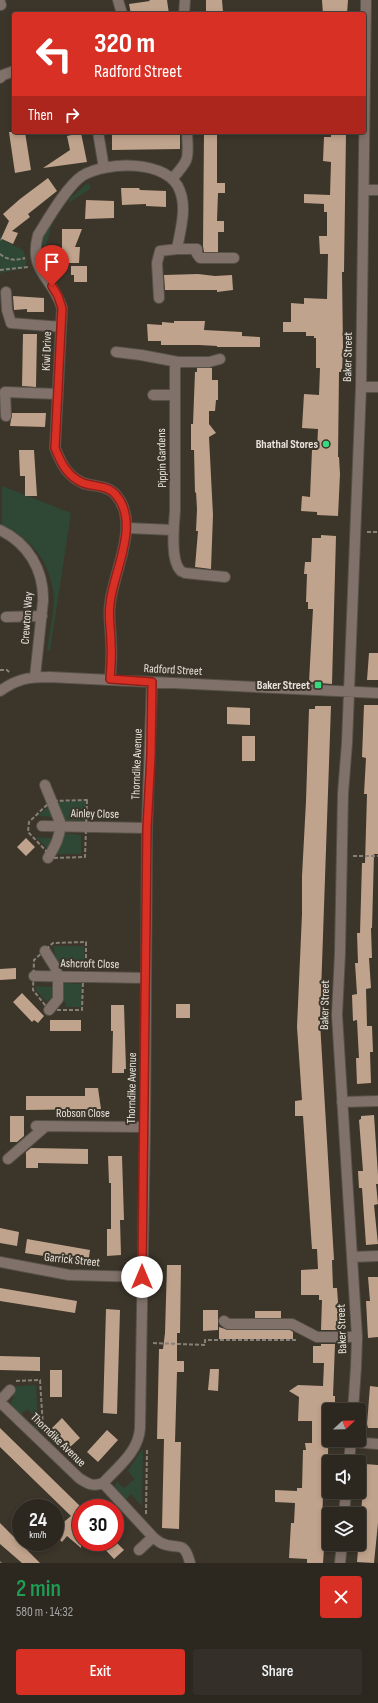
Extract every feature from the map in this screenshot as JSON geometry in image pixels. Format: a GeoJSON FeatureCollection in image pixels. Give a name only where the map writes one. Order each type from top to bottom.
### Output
{"type":"FeatureCollection","features":[{"type":"Feature","properties":{"kind":"street"},"geometry":{"type":"LineString","coordinates":[[118,0],[121,12]]}},
{"type":"Feature","properties":{"kind":"street"},"geometry":{"type":"LineString","coordinates":[[184,12],[186,0]]}},
{"type":"Feature","properties":{"kind":"street","name":"Baker Street"},"geometry":{"type":"LineString","coordinates":[[366,0],[366,12]]}},
{"type":"Feature","properties":{"kind":"street"},"geometry":{"type":"LineString","coordinates":[[0,78],[3,75],[12,72]]}},
{"type":"Feature","properties":{"kind":"street"},"geometry":{"type":"LineString","coordinates":[[98,134],[104,168]]}},
{"type":"Feature","properties":{"kind":"street"},"geometry":{"type":"LineString","coordinates":[[177,249],[183,208],[180,191],[172,179],[184,166],[188,158],[187,134]]}},
{"type":"Feature","properties":{"kind":"street","name":"Baker Street"},"geometry":{"type":"LineString","coordinates":[[353,1403],[357,1337],[337,1015],[348,692],[361,386],[365,134]]}},
{"type":"Feature","properties":{"kind":"street","name":"Kiwi Drive"},"geometry":{"type":"LineString","coordinates":[[110,679],[110,603],[127,528],[123,508],[116,496],[107,489],[83,483],[68,472],[62,465],[55,448],[62,308],[58,296],[38,267],[36,256],[38,235],[69,188],[82,177],[104,168],[118,166],[149,168],[164,173],[172,179]]}},
{"type":"Feature","properties":{"kind":"street"},"geometry":{"type":"LineString","coordinates":[[364,190],[378,190]]}},
{"type":"Feature","properties":{"kind":"street"},"geometry":{"type":"LineString","coordinates":[[159,298],[157,263],[160,251],[197,249],[197,254],[200,258],[234,258]]}},
{"type":"Feature","properties":{"kind":"street"},"geometry":{"type":"LineString","coordinates":[[6,292],[7,310],[11,322],[61,326]]}},
{"type":"Feature","properties":{"kind":"street"},"geometry":{"type":"LineString","coordinates":[[116,352],[141,355],[176,365],[209,362],[220,358]]}},
{"type":"Feature","properties":{"kind":"street","name":"Pippin Gardens"},"geometry":{"type":"LineString","coordinates":[[176,365],[175,511],[173,530],[176,560],[180,570],[185,573],[224,577]]}},
{"type":"Feature","properties":{"kind":"street"},"geometry":{"type":"LineString","coordinates":[[361,386],[378,387]]}},
{"type":"Feature","properties":{"kind":"street"},"geometry":{"type":"LineString","coordinates":[[6,416],[5,392],[58,394]]}},
{"type":"Feature","properties":{"kind":"street"},"geometry":{"type":"LineString","coordinates":[[153,395],[175,396]]}},
{"type":"Feature","properties":{"kind":"street"},"geometry":{"type":"LineString","coordinates":[[127,528],[173,530]]}},
{"type":"Feature","properties":{"kind":"street","name":"Crewton Way"},"geometry":{"type":"LineString","coordinates":[[0,530],[20,542],[26,548],[36,564],[43,592],[42,616],[35,677]]}},
{"type":"Feature","properties":{"kind":"street"},"geometry":{"type":"LineString","coordinates":[[6,617],[42,616]]}},
{"type":"Feature","properties":{"kind":"street","name":"Radford Street"},"geometry":{"type":"LineString","coordinates":[[0,691],[14,681],[35,677],[110,679],[378,693]]}},
{"type":"Feature","properties":{"kind":"street","name":"Thorndike Avenue"},"geometry":{"type":"LineString","coordinates":[[0,1401],[85,1482],[93,1485],[104,1483],[133,1451],[138,1440],[145,1126],[147,828],[151,755],[152,682]]}},
{"type":"Feature","properties":{"kind":"street"},"geometry":{"type":"LineString","coordinates":[[45,785],[60,822],[57,841],[48,858]]}},
{"type":"Feature","properties":{"kind":"street","name":"Ainley Close"},"geometry":{"type":"LineString","coordinates":[[42,826],[147,828]]}},
{"type":"Feature","properties":{"kind":"street"},"geometry":{"type":"LineString","coordinates":[[44,951],[55,967],[58,976],[58,999],[49,1010]]}},
{"type":"Feature","properties":{"kind":"street","name":"Ashcroft Close"},"geometry":{"type":"LineString","coordinates":[[34,976],[146,978]]}},
{"type":"Feature","properties":{"kind":"street"},"geometry":{"type":"LineString","coordinates":[[342,1102],[378,1101]]}},
{"type":"Feature","properties":{"kind":"street","name":"Robson Close"},"geometry":{"type":"LineString","coordinates":[[8,1159],[41,1126],[145,1126]]}},
{"type":"Feature","properties":{"kind":"street"},"geometry":{"type":"LineString","coordinates":[[352,1257],[378,1256]]}},
{"type":"Feature","properties":{"kind":"street","name":"Garrick Street"},"geometry":{"type":"LineString","coordinates":[[0,1262],[69,1275],[142,1277]]}},
{"type":"Feature","properties":{"kind":"street"},"geometry":{"type":"LineString","coordinates":[[224,1321],[228,1324],[292,1324],[317,1337],[357,1337]]}},
{"type":"Feature","properties":{"kind":"street"},"geometry":{"type":"LineString","coordinates":[[0,1401],[12,1386]]}},
{"type":"Feature","properties":{"kind":"street"},"geometry":{"type":"LineString","coordinates":[[366,1443],[378,1444]]}},
{"type":"Feature","properties":{"kind":"street"},"geometry":{"type":"LineString","coordinates":[[104,1483],[149,1533],[161,1543],[181,1547],[188,1552],[190,1563]]}},
{"type":"Feature","properties":{"kind":"street"},"geometry":{"type":"LineString","coordinates":[[139,1550],[149,1533]]}},
{"type":"Feature","properties":{"kind":"street"},"geometry":{"type":"LineString","coordinates":[[340,1563],[341,1551]]}},
{"type":"Feature","properties":{"kind":"path"},"geometry":{"type":"LineString","coordinates":[[0,254],[6,258],[20,260],[36,256]]}},
{"type":"Feature","properties":{"kind":"path"},"geometry":{"type":"LineString","coordinates":[[0,270],[38,267]]}},
{"type":"Feature","properties":{"kind":"path"},"geometry":{"type":"LineString","coordinates":[[342,856],[378,856]]}},
{"type":"Feature","properties":{"kind":"path"},"geometry":{"type":"LineString","coordinates":[[141,1342],[205,1345],[205,1340],[301,1340]]}},
{"type":"Feature","properties":{"kind":"path"},"geometry":{"type":"LineString","coordinates":[[12,1386],[40,1380],[44,1444]]}},
{"type":"Feature","properties":{"kind":"path"},"geometry":{"type":"LineString","coordinates":[[147,1444],[149,1533]]}},
{"type":"Feature","properties":{"kind":"green space"},"geometry":{"type":"Polygon","coordinates":[[[88,183],[91,188],[69,203],[69,199],[88,183]]]}},
{"type":"Feature","properties":{"kind":"green space"},"geometry":{"type":"Polygon","coordinates":[[[52,224],[46,246],[40,245],[45,232],[52,224]]]}},
{"type":"Feature","properties":{"kind":"green space"},"geometry":{"type":"Polygon","coordinates":[[[0,234],[1,239],[23,250],[26,258],[26,268],[0,273],[0,234]]]}},
{"type":"Feature","properties":{"kind":"green space"},"geometry":{"type":"Polygon","coordinates":[[[2,486],[71,513],[50,651],[47,651],[54,597],[47,568],[36,550],[29,543],[2,524],[2,486]]]}},
{"type":"Feature","properties":{"kind":"green space"},"geometry":{"type":"Polygon","coordinates":[[[86,801],[85,820],[62,821],[54,802],[86,801]]]}},
{"type":"Feature","properties":{"kind":"green space"},"geometry":{"type":"Polygon","coordinates":[[[51,804],[57,821],[51,817],[38,816],[51,804]]]}},
{"type":"Feature","properties":{"kind":"green space"},"geometry":{"type":"Polygon","coordinates":[[[62,833],[81,835],[81,854],[55,854],[62,833]]]}},
{"type":"Feature","properties":{"kind":"green space"},"geometry":{"type":"Polygon","coordinates":[[[36,837],[54,837],[50,851],[36,837]]]}},
{"type":"Feature","properties":{"kind":"green space"},"geometry":{"type":"Polygon","coordinates":[[[53,946],[84,946],[85,969],[59,968],[53,946]]]}},
{"type":"Feature","properties":{"kind":"green space"},"geometry":{"type":"Polygon","coordinates":[[[60,983],[82,984],[82,1007],[66,1007],[60,983]]]}},
{"type":"Feature","properties":{"kind":"green space"},"geometry":{"type":"Polygon","coordinates":[[[35,986],[54,987],[55,993],[47,1002],[36,990],[35,986]]]}},
{"type":"Feature","properties":{"kind":"green space"},"geometry":{"type":"Polygon","coordinates":[[[36,1385],[38,1419],[27,1409],[17,1419],[10,1408],[14,1397],[5,1387],[36,1385]]]}},
{"type":"Feature","properties":{"kind":"green space"},"geometry":{"type":"Polygon","coordinates":[[[38,1421],[39,1440],[29,1430],[38,1421]]]}},
{"type":"Feature","properties":{"kind":"green space"},"geometry":{"type":"Polygon","coordinates":[[[143,1450],[142,1506],[131,1494],[124,1502],[124,1499],[122,1499],[117,1492],[116,1487],[116,1481],[124,1488],[135,1479],[128,1471],[140,1452],[143,1450]]]}},
{"type":"Feature","properties":{"kind":"building"},"geometry":{"type":"Polygon","coordinates":[[[149,0],[167,0],[169,12],[131,12],[129,4],[150,1],[149,0]]]}},
{"type":"Feature","properties":{"kind":"building"},"geometry":{"type":"Polygon","coordinates":[[[206,0],[222,0],[223,12],[206,12],[206,0]]]}},
{"type":"Feature","properties":{"kind":"building"},"geometry":{"type":"Polygon","coordinates":[[[322,0],[348,0],[347,12],[323,12],[322,0]]]}},
{"type":"Feature","properties":{"kind":"building"},"geometry":{"type":"Polygon","coordinates":[[[9,132],[12,132],[12,134],[25,134],[31,170],[15,173],[9,132]]]}},
{"type":"Feature","properties":{"kind":"building"},"geometry":{"type":"Polygon","coordinates":[[[81,134],[87,162],[43,168],[70,150],[67,136],[81,134]]]}},
{"type":"Feature","properties":{"kind":"building"},"geometry":{"type":"Polygon","coordinates":[[[112,134],[180,134],[180,149],[112,150],[112,134]]]}},
{"type":"Feature","properties":{"kind":"building"},"geometry":{"type":"Polygon","coordinates":[[[204,134],[217,134],[217,183],[225,183],[225,193],[218,193],[217,221],[224,221],[224,232],[218,232],[218,252],[204,252],[204,134]]]}},
{"type":"Feature","properties":{"kind":"building"},"geometry":{"type":"Polygon","coordinates":[[[331,134],[346,134],[344,272],[342,272],[343,348],[342,372],[339,372],[338,457],[340,474],[338,516],[317,515],[317,512],[301,511],[302,496],[310,497],[312,450],[317,450],[318,429],[302,428],[304,394],[319,395],[320,368],[316,368],[316,338],[314,338],[314,336],[306,336],[306,332],[283,332],[283,322],[291,322],[291,303],[304,304],[304,298],[327,299],[328,254],[320,254],[319,236],[327,236],[327,212],[324,212],[324,204],[304,203],[304,194],[330,195],[331,162],[323,161],[324,137],[331,137],[331,134]]]}},
{"type":"Feature","properties":{"kind":"building"},"geometry":{"type":"Polygon","coordinates":[[[48,178],[57,191],[28,214],[30,217],[12,231],[18,233],[13,244],[2,239],[0,241],[9,221],[3,214],[48,178]]]}},
{"type":"Feature","properties":{"kind":"building"},"geometry":{"type":"Polygon","coordinates":[[[121,188],[166,191],[166,207],[146,206],[146,204],[122,205],[121,188]]]}},
{"type":"Feature","properties":{"kind":"building"},"geometry":{"type":"Polygon","coordinates":[[[86,200],[114,201],[114,218],[85,219],[86,200]]]}},
{"type":"Feature","properties":{"kind":"building"},"geometry":{"type":"Polygon","coordinates":[[[62,229],[82,229],[75,247],[80,247],[79,263],[62,263],[62,229]]]}},
{"type":"Feature","properties":{"kind":"building"},"geometry":{"type":"Polygon","coordinates":[[[71,266],[87,266],[87,282],[74,282],[74,275],[71,275],[71,266]]]}},
{"type":"Feature","properties":{"kind":"building"},"geometry":{"type":"Polygon","coordinates":[[[198,274],[215,276],[232,275],[233,290],[217,292],[217,290],[165,290],[164,275],[198,274]]]}},
{"type":"Feature","properties":{"kind":"building"},"geometry":{"type":"Polygon","coordinates":[[[13,296],[44,298],[44,312],[27,312],[27,309],[14,310],[13,296]]]}},
{"type":"Feature","properties":{"kind":"building"},"geometry":{"type":"Polygon","coordinates":[[[174,321],[205,321],[204,330],[242,332],[242,336],[260,337],[260,347],[161,345],[161,341],[148,341],[147,324],[162,325],[162,322],[174,323],[174,321]]]}},
{"type":"Feature","properties":{"kind":"building"},"geometry":{"type":"Polygon","coordinates":[[[23,334],[37,334],[36,387],[22,386],[23,334]]]}},
{"type":"Feature","properties":{"kind":"building"},"geometry":{"type":"Polygon","coordinates":[[[197,368],[212,368],[212,380],[218,380],[218,400],[216,400],[215,411],[209,411],[209,424],[216,433],[209,437],[213,515],[211,569],[195,567],[198,531],[196,531],[197,509],[194,450],[191,450],[191,424],[193,424],[195,372],[197,372],[197,368]]]}},
{"type":"Feature","properties":{"kind":"building"},"geometry":{"type":"Polygon","coordinates":[[[12,413],[46,413],[45,427],[10,426],[12,413]]]}},
{"type":"Feature","properties":{"kind":"building"},"geometry":{"type":"Polygon","coordinates":[[[19,450],[34,450],[37,496],[25,496],[25,476],[20,476],[19,450]]]}},
{"type":"Feature","properties":{"kind":"building"},"geometry":{"type":"Polygon","coordinates":[[[321,535],[336,536],[332,684],[309,682],[313,609],[308,609],[308,602],[306,602],[307,574],[304,574],[305,562],[311,562],[312,538],[321,538],[321,535]]]}},
{"type":"Feature","properties":{"kind":"building"},"geometry":{"type":"Polygon","coordinates":[[[369,653],[378,653],[378,680],[367,680],[369,653]]]}},
{"type":"Feature","properties":{"kind":"building"},"geometry":{"type":"Polygon","coordinates":[[[364,705],[378,705],[378,854],[374,854],[371,928],[372,958],[369,958],[371,988],[366,989],[367,1026],[372,1026],[373,1052],[370,1052],[371,1083],[357,1084],[356,1058],[359,1058],[357,1020],[353,1021],[352,995],[357,994],[355,963],[358,963],[357,933],[360,933],[362,863],[365,863],[367,794],[364,794],[366,758],[362,757],[364,705]]]}},
{"type":"Feature","properties":{"kind":"building"},"geometry":{"type":"Polygon","coordinates":[[[315,706],[331,706],[320,1022],[334,1260],[332,1260],[333,1288],[337,1288],[340,1330],[321,1330],[322,1300],[319,1300],[319,1295],[301,1295],[301,1270],[318,1269],[317,1249],[312,1249],[303,1116],[295,1116],[295,1101],[302,1100],[297,1027],[309,709],[315,709],[315,706]]]}},
{"type":"Feature","properties":{"kind":"building"},"geometry":{"type":"Polygon","coordinates":[[[227,707],[250,708],[250,725],[227,724],[227,707]]]}},
{"type":"Feature","properties":{"kind":"building"},"geometry":{"type":"Polygon","coordinates":[[[242,736],[255,736],[255,761],[242,761],[242,736]]]}},
{"type":"Feature","properties":{"kind":"building"},"geometry":{"type":"Polygon","coordinates":[[[26,838],[35,847],[26,856],[17,847],[26,838]]]}},
{"type":"Feature","properties":{"kind":"building"},"geometry":{"type":"Polygon","coordinates":[[[16,968],[16,979],[0,980],[0,969],[16,968]]]}},
{"type":"Feature","properties":{"kind":"building"},"geometry":{"type":"Polygon","coordinates":[[[22,993],[44,1016],[38,1023],[34,1020],[32,1022],[13,1002],[22,993]]]}},
{"type":"Feature","properties":{"kind":"building"},"geometry":{"type":"Polygon","coordinates":[[[176,1004],[190,1004],[190,1018],[176,1018],[176,1004]]]}},
{"type":"Feature","properties":{"kind":"building"},"geometry":{"type":"Polygon","coordinates":[[[111,1005],[124,1005],[126,1069],[124,1069],[124,1073],[112,1073],[113,1031],[111,1031],[111,1005]]]}},
{"type":"Feature","properties":{"kind":"building"},"geometry":{"type":"Polygon","coordinates":[[[50,1020],[81,1020],[81,1031],[50,1031],[50,1020]]]}},
{"type":"Feature","properties":{"kind":"building"},"geometry":{"type":"Polygon","coordinates":[[[85,1088],[98,1088],[101,1109],[26,1110],[26,1096],[85,1096],[85,1088]]]}},
{"type":"Feature","properties":{"kind":"building"},"geometry":{"type":"Polygon","coordinates":[[[374,1115],[378,1175],[378,1184],[376,1184],[378,1204],[374,1205],[378,1244],[366,1245],[362,1188],[359,1188],[358,1171],[363,1171],[359,1120],[361,1119],[361,1116],[374,1115]]]}},
{"type":"Feature","properties":{"kind":"building"},"geometry":{"type":"Polygon","coordinates":[[[10,1116],[24,1116],[24,1136],[17,1142],[10,1142],[10,1116]]]}},
{"type":"Feature","properties":{"kind":"building"},"geometry":{"type":"Polygon","coordinates":[[[31,1148],[88,1149],[88,1164],[38,1163],[38,1168],[26,1168],[26,1152],[31,1148]]]}},
{"type":"Feature","properties":{"kind":"building"},"geometry":{"type":"Polygon","coordinates":[[[108,1156],[122,1156],[124,1220],[120,1220],[121,1255],[107,1256],[107,1229],[111,1229],[111,1183],[109,1183],[108,1156]]]}},
{"type":"Feature","properties":{"kind":"building"},"geometry":{"type":"Polygon","coordinates":[[[0,1228],[19,1232],[17,1246],[0,1243],[0,1228]]]}},
{"type":"Feature","properties":{"kind":"building"},"geometry":{"type":"Polygon","coordinates":[[[27,1239],[90,1250],[88,1263],[25,1253],[27,1239]]]}},
{"type":"Feature","properties":{"kind":"building"},"geometry":{"type":"Polygon","coordinates":[[[167,1265],[181,1265],[180,1333],[177,1333],[177,1361],[184,1361],[184,1372],[177,1372],[175,1442],[181,1442],[179,1529],[162,1528],[164,1439],[157,1439],[159,1349],[163,1349],[165,1333],[167,1265]]]}},
{"type":"Feature","properties":{"kind":"building"},"geometry":{"type":"Polygon","coordinates":[[[368,1277],[378,1277],[378,1337],[368,1338],[366,1301],[370,1301],[368,1277]]]}},
{"type":"Feature","properties":{"kind":"building"},"geometry":{"type":"Polygon","coordinates":[[[0,1288],[77,1301],[75,1313],[0,1301],[0,1288]]]}},
{"type":"Feature","properties":{"kind":"building"},"geometry":{"type":"Polygon","coordinates":[[[106,1309],[120,1310],[117,1414],[103,1413],[106,1309]]]}},
{"type":"Feature","properties":{"kind":"building"},"geometry":{"type":"Polygon","coordinates":[[[203,1310],[218,1310],[218,1330],[203,1331],[203,1310]]]}},
{"type":"Feature","properties":{"kind":"building"},"geometry":{"type":"Polygon","coordinates":[[[255,1311],[281,1311],[281,1318],[255,1318],[255,1311]]]}},
{"type":"Feature","properties":{"kind":"building"},"geometry":{"type":"Polygon","coordinates":[[[219,1327],[228,1330],[290,1330],[293,1332],[293,1339],[219,1339],[219,1327]]]}},
{"type":"Feature","properties":{"kind":"building"},"geometry":{"type":"Polygon","coordinates":[[[321,1344],[335,1344],[333,1396],[335,1396],[335,1403],[322,1403],[322,1447],[328,1447],[328,1455],[322,1455],[323,1563],[307,1563],[307,1559],[289,1558],[291,1523],[294,1523],[295,1503],[275,1502],[275,1490],[297,1491],[297,1488],[302,1488],[303,1450],[306,1450],[305,1443],[312,1443],[312,1421],[298,1421],[299,1397],[289,1391],[298,1385],[323,1386],[324,1363],[313,1363],[313,1346],[321,1346],[321,1344]]]}},
{"type":"Feature","properties":{"kind":"building"},"geometry":{"type":"Polygon","coordinates":[[[0,1356],[40,1357],[40,1371],[0,1370],[0,1356]]]}},
{"type":"Feature","properties":{"kind":"building"},"geometry":{"type":"Polygon","coordinates":[[[210,1369],[219,1369],[218,1391],[208,1390],[210,1369]]]}},
{"type":"Feature","properties":{"kind":"building"},"geometry":{"type":"Polygon","coordinates":[[[50,1370],[62,1370],[62,1397],[50,1397],[50,1370]]]}},
{"type":"Feature","properties":{"kind":"building"},"geometry":{"type":"Polygon","coordinates":[[[370,1386],[378,1387],[378,1428],[368,1428],[367,1424],[370,1386]]]}},
{"type":"Feature","properties":{"kind":"building"},"geometry":{"type":"Polygon","coordinates":[[[62,1418],[80,1438],[70,1447],[52,1428],[62,1418]]]}},
{"type":"Feature","properties":{"kind":"building"},"geometry":{"type":"Polygon","coordinates":[[[0,1428],[73,1499],[72,1540],[67,1536],[64,1540],[64,1522],[71,1516],[64,1509],[64,1499],[54,1499],[0,1447],[0,1428]]]}},
{"type":"Feature","properties":{"kind":"building"},"geometry":{"type":"Polygon","coordinates":[[[107,1430],[118,1440],[98,1462],[87,1452],[107,1430]]]}},
{"type":"Feature","properties":{"kind":"building"},"geometry":{"type":"Polygon","coordinates":[[[366,1464],[378,1465],[378,1523],[374,1563],[357,1562],[358,1551],[366,1551],[366,1507],[361,1507],[362,1499],[366,1499],[366,1464]]]}},
{"type":"Feature","properties":{"kind":"building"},"geometry":{"type":"Polygon","coordinates":[[[0,1523],[12,1535],[12,1551],[28,1551],[40,1563],[22,1563],[0,1544],[0,1523]]]}},
{"type":"Feature","properties":{"kind":"building"},"geometry":{"type":"Polygon","coordinates":[[[106,1551],[123,1551],[114,1559],[106,1551]]]}},
{"type":"Feature","properties":{"kind":"place","name":"Bhathal Stores"},"geometry":{"type":"Point","coordinates":[326,444]}},
{"type":"Feature","properties":{"kind":"place","name":"Baker Street"},"geometry":{"type":"Point","coordinates":[318,685]}},
{"type":"Feature","properties":{"kind":"route"},"geometry":{"type":"LineString","coordinates":[[52,286],[58,296],[62,308],[60,376],[55,448],[62,465],[75,478],[83,483],[101,486],[112,492],[123,508],[126,518],[127,528],[110,603],[110,679],[152,682],[151,755],[147,828],[145,1126],[142,1206],[142,1277]]}}]}
